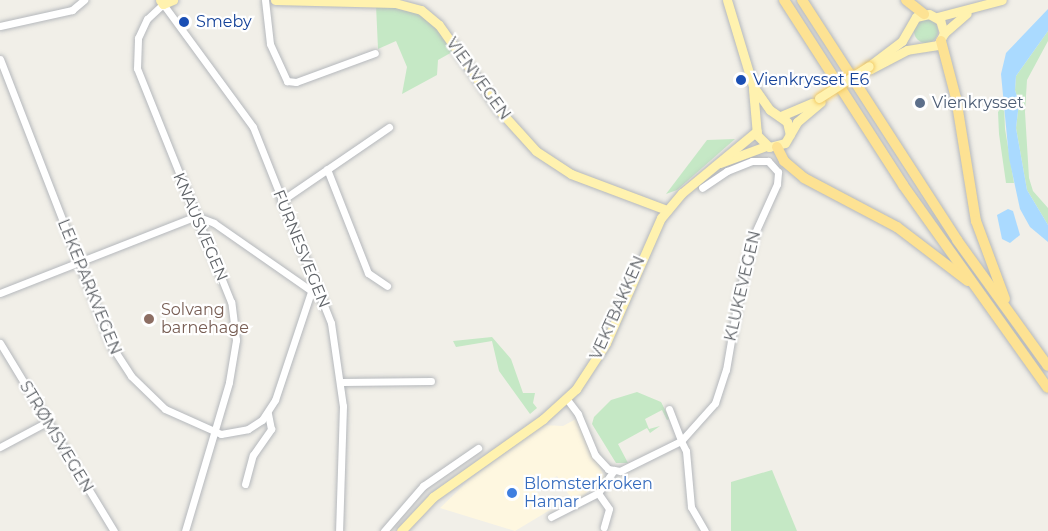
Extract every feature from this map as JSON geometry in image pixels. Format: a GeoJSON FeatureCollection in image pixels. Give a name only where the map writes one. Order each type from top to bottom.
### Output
{"type":"FeatureCollection","features":[{"type":"Feature","properties":{"kind":"highway"},"geometry":{"type":"LineString","coordinates":[[784,0],[970,283],[1048,388]]}},
{"type":"Feature","properties":{"kind":"highway"},"geometry":{"type":"LineString","coordinates":[[802,0],[915,177],[1048,366]]}},
{"type":"Feature","properties":{"kind":"highway"},"geometry":{"type":"LineString","coordinates":[[908,1],[924,14]]}},
{"type":"Feature","properties":{"kind":"highway"},"geometry":{"type":"LineString","coordinates":[[943,37],[956,98],[976,221],[1015,321]]}},
{"type":"Feature","properties":{"kind":"highway"},"geometry":{"type":"LineString","coordinates":[[771,146],[784,161],[804,177],[897,227],[970,283]]}},
{"type":"Feature","properties":{"kind":"main road"},"geometry":{"type":"LineString","coordinates":[[162,2],[173,0]]}},
{"type":"Feature","properties":{"kind":"main road","name":"VIENVEGEN"},"geometry":{"type":"LineString","coordinates":[[275,0],[394,3],[421,10],[439,25],[499,110],[536,151],[571,174],[667,210]]}},
{"type":"Feature","properties":{"kind":"main road"},"geometry":{"type":"LineString","coordinates":[[726,0],[753,86],[758,127],[771,146],[790,135],[802,117],[820,100],[870,67],[909,33],[913,20],[924,14],[937,17],[971,10],[1002,0]]}},
{"type":"Feature","properties":{"kind":"main road"},"geometry":{"type":"LineString","coordinates":[[870,67],[908,50],[930,49],[971,10]]}},
{"type":"Feature","properties":{"kind":"main road"},"geometry":{"type":"LineString","coordinates":[[937,17],[943,37]]}},
{"type":"Feature","properties":{"kind":"main road"},"geometry":{"type":"LineString","coordinates":[[909,33],[919,48]]}},
{"type":"Feature","properties":{"kind":"main road"},"geometry":{"type":"LineString","coordinates":[[753,86],[789,126],[790,135]]}},
{"type":"Feature","properties":{"kind":"main road","name":"VEKTBAKKEN"},"geometry":{"type":"LineString","coordinates":[[401,531],[442,489],[566,398],[589,373],[606,343],[644,249],[667,210],[758,127],[778,115],[820,100]]}},
{"type":"Feature","properties":{"kind":"main road","name":"VEKTBAKKEN"},"geometry":{"type":"LineString","coordinates":[[713,166],[771,146]]}},
{"type":"Feature","properties":{"kind":"street"},"geometry":{"type":"LineString","coordinates":[[0,26],[72,10],[84,0]]}},
{"type":"Feature","properties":{"kind":"street"},"geometry":{"type":"LineString","coordinates":[[265,0],[270,44],[287,81],[296,82],[375,53]]}},
{"type":"Feature","properties":{"kind":"street","name":"FURNESVEGEN"},"geometry":{"type":"LineString","coordinates":[[162,2],[246,114],[314,291],[335,339],[342,382],[339,531]]}},
{"type":"Feature","properties":{"kind":"street","name":"KNAUSVEGEN"},"geometry":{"type":"LineString","coordinates":[[162,2],[147,19],[138,38],[137,68],[235,319],[233,364],[185,531]]}},
{"type":"Feature","properties":{"kind":"street","name":"LEKEPARKVEGEN"},"geometry":{"type":"LineString","coordinates":[[0,59],[111,345],[131,376],[165,409],[215,430],[239,432],[255,426],[268,413]]}},
{"type":"Feature","properties":{"kind":"street"},"geometry":{"type":"LineString","coordinates":[[281,201],[389,127]]}},
{"type":"Feature","properties":{"kind":"street","name":"KLUKEVEGEN"},"geometry":{"type":"LineString","coordinates":[[614,471],[632,466],[681,441],[708,413],[720,391],[754,235],[777,184],[778,172],[768,161],[752,161],[718,176],[702,188]]}},
{"type":"Feature","properties":{"kind":"street"},"geometry":{"type":"LineString","coordinates":[[327,169],[368,273],[387,286]]}},
{"type":"Feature","properties":{"kind":"street"},"geometry":{"type":"LineString","coordinates":[[0,293],[196,216],[214,223],[314,291],[268,413],[271,429],[253,455],[244,484]]}},
{"type":"Feature","properties":{"kind":"street","name":"STRØMSVEGEN"},"geometry":{"type":"LineString","coordinates":[[0,343],[45,423],[114,531]]}},
{"type":"Feature","properties":{"kind":"street"},"geometry":{"type":"LineString","coordinates":[[342,382],[431,381]]}},
{"type":"Feature","properties":{"kind":"street"},"geometry":{"type":"LineString","coordinates":[[551,517],[598,493],[614,471],[595,455],[578,414],[566,398]]}},
{"type":"Feature","properties":{"kind":"street"},"geometry":{"type":"LineString","coordinates":[[669,409],[686,451],[691,507],[705,531]]}},
{"type":"Feature","properties":{"kind":"street"},"geometry":{"type":"LineString","coordinates":[[0,447],[45,423]]}},
{"type":"Feature","properties":{"kind":"street"},"geometry":{"type":"LineString","coordinates":[[384,531],[423,486],[478,448]]}},
{"type":"Feature","properties":{"kind":"street"},"geometry":{"type":"LineString","coordinates":[[598,493],[609,509],[604,526]]}},
{"type":"Feature","properties":{"kind":"shaded area"},"geometry":{"type":"Polygon","coordinates":[[[576,419],[605,478],[574,503],[557,476],[535,489],[550,510],[515,531],[440,508],[469,480],[543,425],[563,426],[576,419]]]}},
{"type":"Feature","properties":{"kind":"green space"},"geometry":{"type":"Polygon","coordinates":[[[376,5],[416,11],[433,23],[454,51],[438,60],[437,75],[402,94],[407,67],[396,41],[378,49],[376,5]]]}},
{"type":"Feature","properties":{"kind":"green space"},"geometry":{"type":"Polygon","coordinates":[[[926,19],[935,22],[938,31],[935,40],[926,43],[917,40],[914,31],[917,22],[926,19]]]}},
{"type":"Feature","properties":{"kind":"green space"},"geometry":{"type":"Polygon","coordinates":[[[1048,31],[1048,41],[1027,80],[1025,112],[1029,178],[1033,191],[1048,208],[1048,225],[1027,190],[1016,128],[1019,103],[1015,90],[1016,76],[1048,31]]]}},
{"type":"Feature","properties":{"kind":"green space"},"geometry":{"type":"Polygon","coordinates":[[[1004,104],[1005,129],[1014,183],[1006,183],[999,134],[998,112],[1004,104]]]}},
{"type":"Feature","properties":{"kind":"green space"},"geometry":{"type":"Polygon","coordinates":[[[735,139],[677,190],[666,194],[707,140],[735,139]]]}},
{"type":"Feature","properties":{"kind":"green space"},"geometry":{"type":"Polygon","coordinates":[[[492,337],[511,359],[523,393],[535,393],[533,403],[537,408],[530,414],[499,371],[492,341],[456,347],[453,341],[492,337]]]}},
{"type":"Feature","properties":{"kind":"green space"},"geometry":{"type":"Polygon","coordinates":[[[637,392],[661,402],[670,419],[667,420],[662,410],[645,419],[649,429],[660,426],[650,433],[647,428],[618,444],[628,463],[616,463],[592,424],[594,417],[611,400],[637,392]]]}},
{"type":"Feature","properties":{"kind":"green space"},"geometry":{"type":"Polygon","coordinates":[[[772,470],[797,531],[731,531],[731,482],[772,470]]]}},
{"type":"Feature","properties":{"kind":"water"},"geometry":{"type":"Polygon","coordinates":[[[1048,9],[1048,31],[1016,76],[1015,90],[1019,103],[1016,128],[1027,190],[1048,225],[1048,242],[1030,227],[1020,209],[1009,158],[1001,74],[1006,53],[1048,9]]]}},
{"type":"Feature","properties":{"kind":"water"},"geometry":{"type":"Polygon","coordinates":[[[1008,209],[1013,211],[1020,235],[1010,243],[1002,239],[997,215],[1008,209]]]}},
{"type":"Feature","properties":{"kind":"place","name":"Smeby"},"geometry":{"type":"Point","coordinates":[184,22]}},
{"type":"Feature","properties":{"kind":"place","name":"Vienkrysset E6"},"geometry":{"type":"Point","coordinates":[741,80]}},
{"type":"Feature","properties":{"kind":"place","name":"Vienkrysset"},"geometry":{"type":"Point","coordinates":[920,103]}},
{"type":"Feature","properties":{"kind":"place","name":"Solvang barnehage"},"geometry":{"type":"Point","coordinates":[149,319]}},
{"type":"Feature","properties":{"kind":"place","name":"Blomsterkroken Hamar"},"geometry":{"type":"Point","coordinates":[512,493]}}]}
